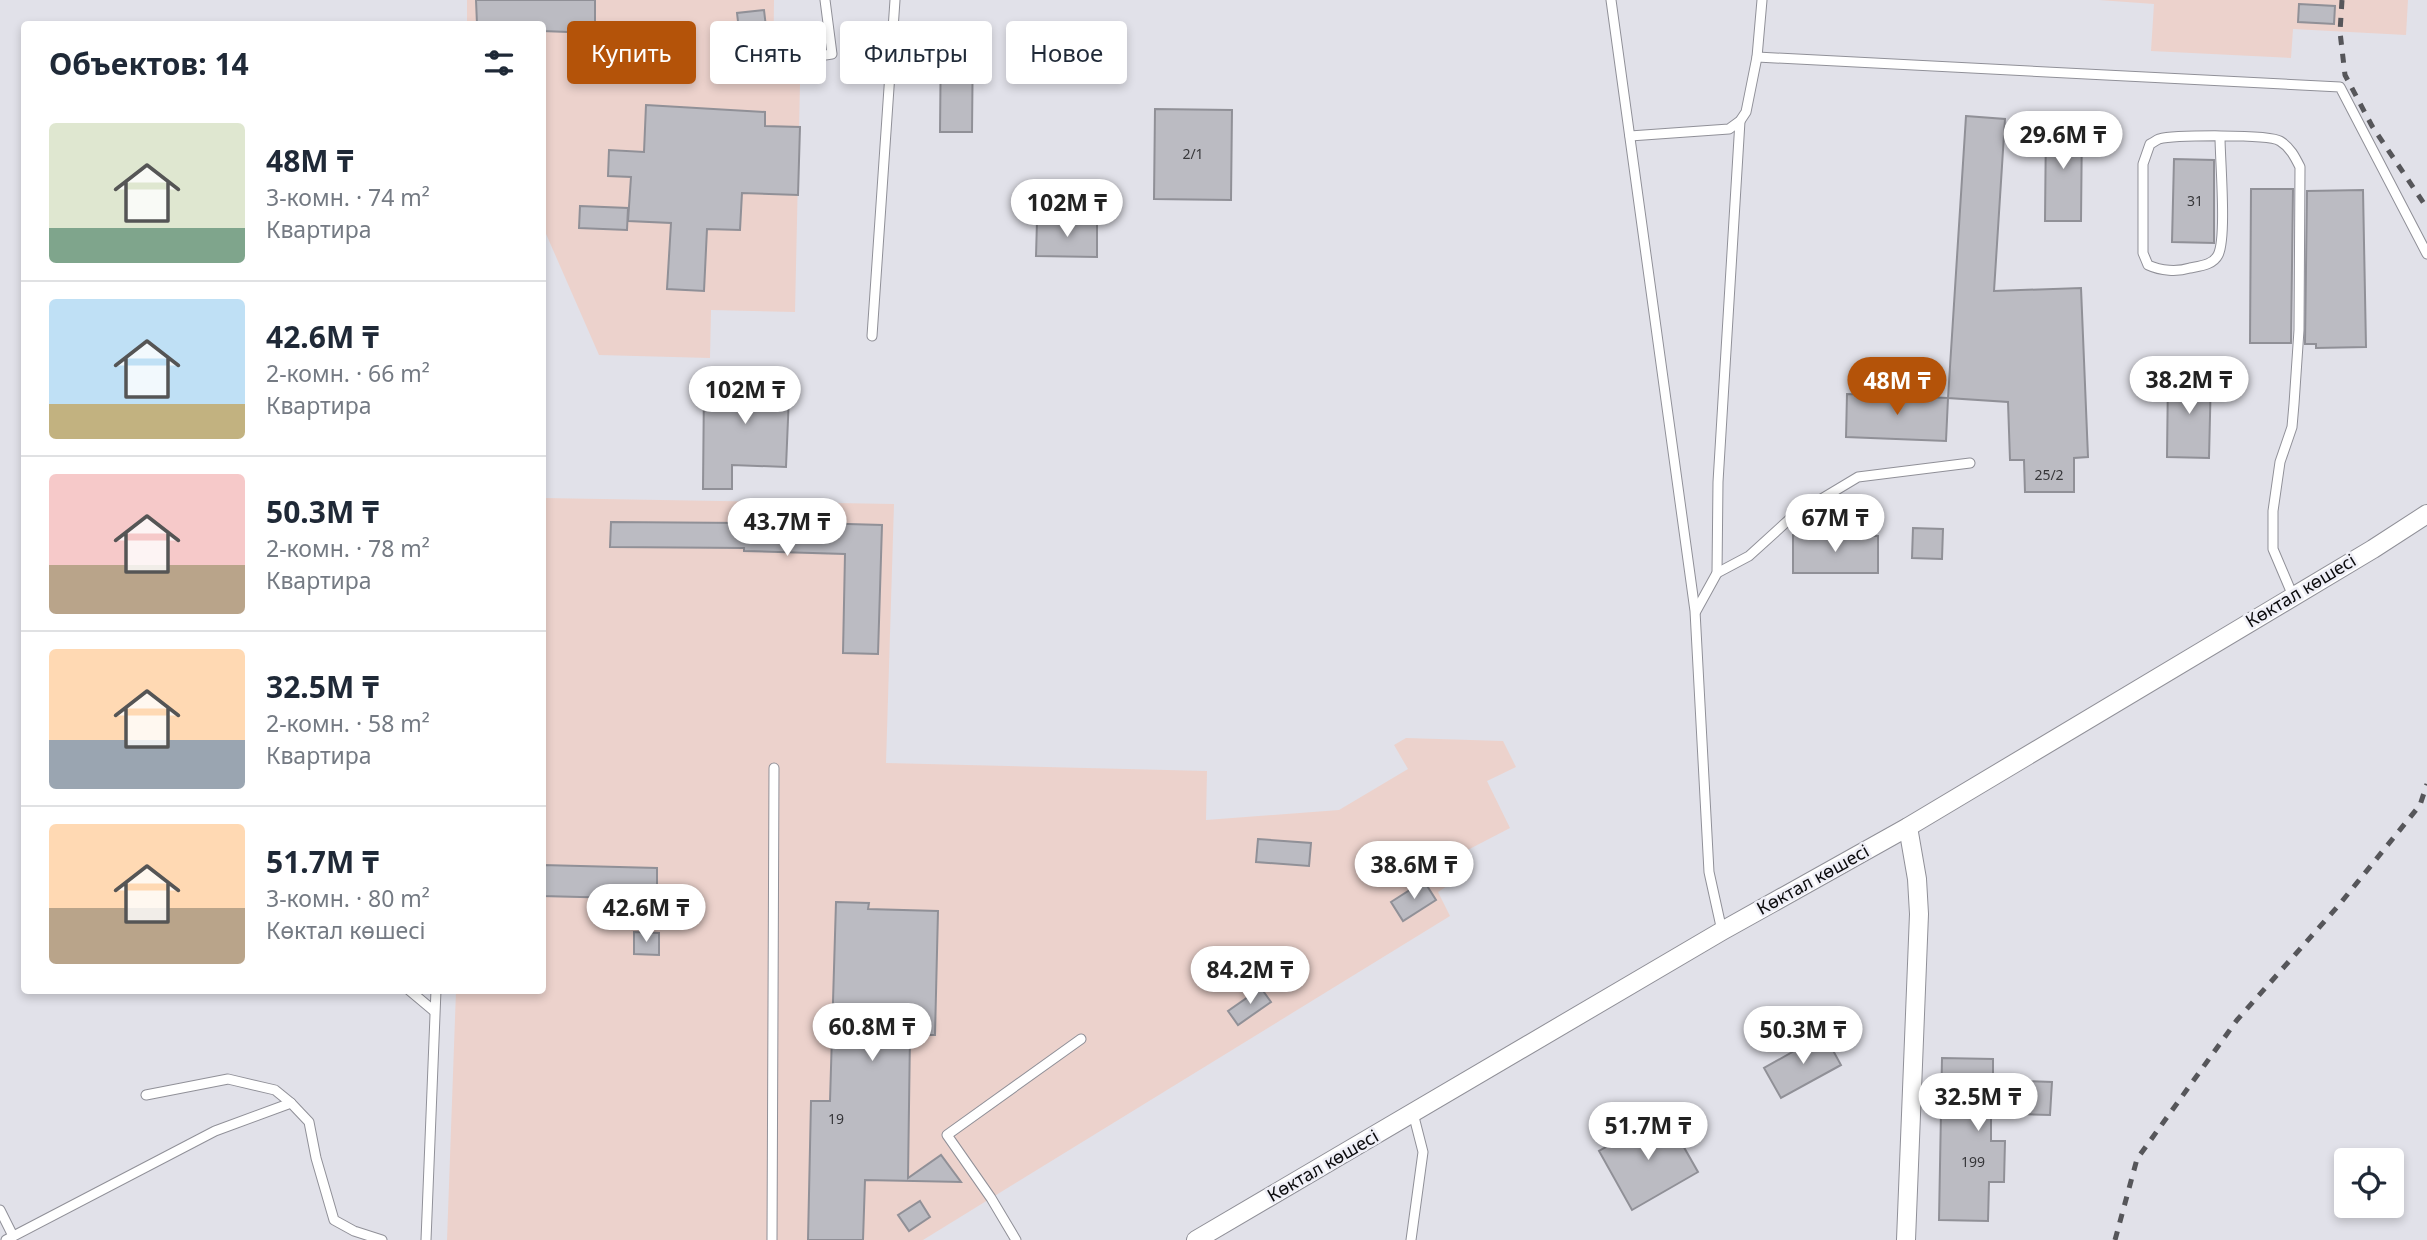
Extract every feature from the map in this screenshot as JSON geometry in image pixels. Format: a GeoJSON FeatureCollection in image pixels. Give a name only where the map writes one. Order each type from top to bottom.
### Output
{"type":"FeatureCollection","features":[{"type":"Feature","properties":{"kind":"street","name":"Көктал көшесі"},"geometry":{"type":"LineString","coordinates":[[1196,1240],[1722,931],[1908,827],[2427,514]]}},
{"type":"Feature","properties":{"kind":"street"},"geometry":{"type":"LineString","coordinates":[[1906,1240],[1919,914],[1917,879],[1908,827]]}},
{"type":"Feature","properties":{"kind":"lane"},"geometry":{"type":"LineString","coordinates":[[824,0],[832,54],[826,55]]}},
{"type":"Feature","properties":{"kind":"lane"},"geometry":{"type":"LineString","coordinates":[[872,336],[895,0]]}},
{"type":"Feature","properties":{"kind":"lane"},"geometry":{"type":"LineString","coordinates":[[1611,0],[1695,611],[1709,872],[1722,931]]}},
{"type":"Feature","properties":{"kind":"lane"},"geometry":{"type":"LineString","coordinates":[[1630,136],[1729,129],[1740,121],[1746,112],[1757,57],[1762,0]]}},
{"type":"Feature","properties":{"kind":"lane"},"geometry":{"type":"LineString","coordinates":[[1757,57],[2340,87],[2427,254]]}},
{"type":"Feature","properties":{"kind":"lane"},"geometry":{"type":"LineString","coordinates":[[1695,611],[1717,573],[1718,482],[1740,121]]}},
{"type":"Feature","properties":{"kind":"lane"},"geometry":{"type":"LineString","coordinates":[[2220,137],[2222,236],[2218,256],[2210,264],[2183,270],[2157,269],[2148,265],[2143,253],[2143,164],[2150,144],[2160,139],[2247,136],[2278,139],[2295,155],[2300,167],[2299,330],[2292,427],[2280,462],[2273,511],[2273,549],[2293,596]]}},
{"type":"Feature","properties":{"kind":"lane"},"geometry":{"type":"LineString","coordinates":[[1717,573],[1749,556],[1793,516],[1858,477],[1970,463]]}},
{"type":"Feature","properties":{"kind":"lane"},"geometry":{"type":"LineString","coordinates":[[772,1240],[774,768]]}},
{"type":"Feature","properties":{"kind":"lane"},"geometry":{"type":"LineString","coordinates":[[414,994],[434,1011]]}},
{"type":"Feature","properties":{"kind":"lane"},"geometry":{"type":"LineString","coordinates":[[426,1240],[436,994]]}},
{"type":"Feature","properties":{"kind":"lane"},"geometry":{"type":"LineString","coordinates":[[1016,1240],[991,1198],[947,1135],[1081,1038]]}},
{"type":"Feature","properties":{"kind":"lane"},"geometry":{"type":"LineString","coordinates":[[146,1095],[228,1079],[275,1090],[309,1122],[316,1158],[334,1220],[354,1231],[382,1240]]}},
{"type":"Feature","properties":{"kind":"lane"},"geometry":{"type":"LineString","coordinates":[[0,1210],[10,1238],[215,1131],[291,1103]]}},
{"type":"Feature","properties":{"kind":"lane"},"geometry":{"type":"LineString","coordinates":[[1411,1240],[1423,1152],[1413,1114]]}},
{"type":"Feature","properties":{"kind":"shaded area"},"geometry":{"type":"Polygon","coordinates":[[[467,0],[774,0],[774,21],[710,21],[710,84],[800,84],[795,312],[711,310],[710,358],[599,355],[546,234],[546,21],[467,21],[467,0]]]}},
{"type":"Feature","properties":{"kind":"shaded area"},"geometry":{"type":"Polygon","coordinates":[[[2099,0],[2408,0],[2406,35],[2293,29],[2291,58],[2151,51],[2154,4],[2099,0]]]}},
{"type":"Feature","properties":{"kind":"shaded area"},"geometry":{"type":"Polygon","coordinates":[[[546,498],[894,504],[886,763],[1207,771],[1206,820],[1339,810],[1408,769],[1394,745],[1406,738],[1503,741],[1516,767],[1487,781],[1510,828],[1456,856],[1464,875],[1438,892],[1450,916],[923,1240],[447,1240],[456,994],[546,994],[546,498]]]}},
{"type":"Feature","properties":{"kind":"building"},"geometry":{"type":"Polygon","coordinates":[[[476,0],[595,0],[595,21],[567,21],[567,32],[546,31],[546,21],[477,21],[476,0]]]}},
{"type":"Feature","properties":{"kind":"building"},"geometry":{"type":"Polygon","coordinates":[[[2299,4],[2335,6],[2334,24],[2298,22],[2299,4]]]}},
{"type":"Feature","properties":{"kind":"building"},"geometry":{"type":"Polygon","coordinates":[[[764,10],[765,21],[738,21],[737,13],[764,10]]]}},
{"type":"Feature","properties":{"kind":"building"},"geometry":{"type":"Polygon","coordinates":[[[940,84],[972,84],[972,132],[940,132],[940,84]]]}},
{"type":"Feature","properties":{"kind":"building"},"geometry":{"type":"Polygon","coordinates":[[[646,105],[765,112],[765,126],[800,127],[798,195],[742,193],[740,230],[707,229],[704,291],[667,289],[671,223],[628,221],[631,177],[608,176],[609,150],[644,152],[646,105]]]}},
{"type":"Feature","properties":{"kind":"building"},"geometry":{"type":"Polygon","coordinates":[[[1155,109],[1232,110],[1231,200],[1154,199],[1155,109]]]}},
{"type":"Feature","properties":{"kind":"building"},"geometry":{"type":"Polygon","coordinates":[[[1966,116],[2005,119],[1994,291],[2081,288],[2088,457],[2074,458],[2074,492],[2025,492],[2024,460],[2010,460],[2008,402],[1948,398],[1966,116]]]}},
{"type":"Feature","properties":{"kind":"building"},"geometry":{"type":"Polygon","coordinates":[[[2046,121],[2082,122],[2081,221],[2045,221],[2046,121]]]}},
{"type":"Feature","properties":{"kind":"building"},"geometry":{"type":"Polygon","coordinates":[[[2174,159],[2214,160],[2214,243],[2172,242],[2174,159]]]}},
{"type":"Feature","properties":{"kind":"building"},"geometry":{"type":"Polygon","coordinates":[[[2251,189],[2293,189],[2291,343],[2250,343],[2251,189]]]}},
{"type":"Feature","properties":{"kind":"building"},"geometry":{"type":"Polygon","coordinates":[[[2363,190],[2366,347],[2316,348],[2316,344],[2305,344],[2307,191],[2363,190]]]}},
{"type":"Feature","properties":{"kind":"building"},"geometry":{"type":"Polygon","coordinates":[[[580,206],[628,208],[627,230],[579,228],[580,206]]]}},
{"type":"Feature","properties":{"kind":"building"},"geometry":{"type":"Polygon","coordinates":[[[1037,221],[1097,222],[1097,257],[1036,256],[1037,221]]]}},
{"type":"Feature","properties":{"kind":"building"},"geometry":{"type":"Polygon","coordinates":[[[750,370],[790,372],[786,467],[732,465],[732,489],[703,489],[704,385],[749,386],[750,370]]]}},
{"type":"Feature","properties":{"kind":"building"},"geometry":{"type":"Polygon","coordinates":[[[2168,375],[2211,375],[2209,458],[2167,457],[2168,375]]]}},
{"type":"Feature","properties":{"kind":"building"},"geometry":{"type":"Polygon","coordinates":[[[1847,394],[1948,398],[1946,441],[1846,437],[1847,394]]]}},
{"type":"Feature","properties":{"kind":"building"},"geometry":{"type":"Polygon","coordinates":[[[745,521],[882,525],[878,654],[843,653],[845,554],[744,551],[744,548],[610,547],[611,522],[745,521]]]}},
{"type":"Feature","properties":{"kind":"building"},"geometry":{"type":"Polygon","coordinates":[[[1913,528],[1943,529],[1942,559],[1912,558],[1913,528]]]}},
{"type":"Feature","properties":{"kind":"building"},"geometry":{"type":"Polygon","coordinates":[[[1793,535],[1878,536],[1878,573],[1793,573],[1793,535]]]}},
{"type":"Feature","properties":{"kind":"building"},"geometry":{"type":"Polygon","coordinates":[[[1258,839],[1311,843],[1309,866],[1256,862],[1258,839]]]}},
{"type":"Feature","properties":{"kind":"building"},"geometry":{"type":"Polygon","coordinates":[[[546,865],[657,868],[657,899],[546,896],[546,865]]]}},
{"type":"Feature","properties":{"kind":"building"},"geometry":{"type":"Polygon","coordinates":[[[1424,881],[1436,900],[1403,921],[1391,902],[1424,881]]]}},
{"type":"Feature","properties":{"kind":"building"},"geometry":{"type":"Polygon","coordinates":[[[836,902],[869,903],[868,909],[938,911],[935,1035],[910,1035],[908,1178],[941,1155],[961,1182],[865,1180],[863,1240],[808,1240],[811,1101],[830,1101],[836,902]]]}},
{"type":"Feature","properties":{"kind":"building"},"geometry":{"type":"Polygon","coordinates":[[[634,932],[659,933],[659,955],[634,954],[634,932]]]}},
{"type":"Feature","properties":{"kind":"building"},"geometry":{"type":"Polygon","coordinates":[[[1261,988],[1271,1002],[1238,1025],[1228,1011],[1261,988]]]}},
{"type":"Feature","properties":{"kind":"building"},"geometry":{"type":"Polygon","coordinates":[[[1824,1034],[1841,1065],[1781,1098],[1764,1068],[1824,1034]]]}},
{"type":"Feature","properties":{"kind":"building"},"geometry":{"type":"Polygon","coordinates":[[[1942,1058],[1993,1059],[1993,1080],[2052,1082],[2050,1115],[1991,1113],[1991,1141],[2005,1141],[2004,1182],[1989,1182],[1988,1221],[1939,1220],[1942,1058]]]}},
{"type":"Feature","properties":{"kind":"building"},"geometry":{"type":"Polygon","coordinates":[[[1665,1114],[1698,1172],[1632,1210],[1599,1151],[1665,1114]]]}},
{"type":"Feature","properties":{"kind":"building"},"geometry":{"type":"Polygon","coordinates":[[[920,1201],[930,1217],[909,1231],[898,1215],[920,1201]]]}},
{"type":"Feature","properties":{"kind":"railway"},"geometry":{"type":"LineString","coordinates":[[2342,0],[2340,32],[2345,75],[2372,126],[2427,208]]}},
{"type":"Feature","properties":{"kind":"railway"},"geometry":{"type":"LineString","coordinates":[[2115,1240],[2137,1159],[2237,1020],[2339,905],[2420,805],[2427,784]]}}]}
